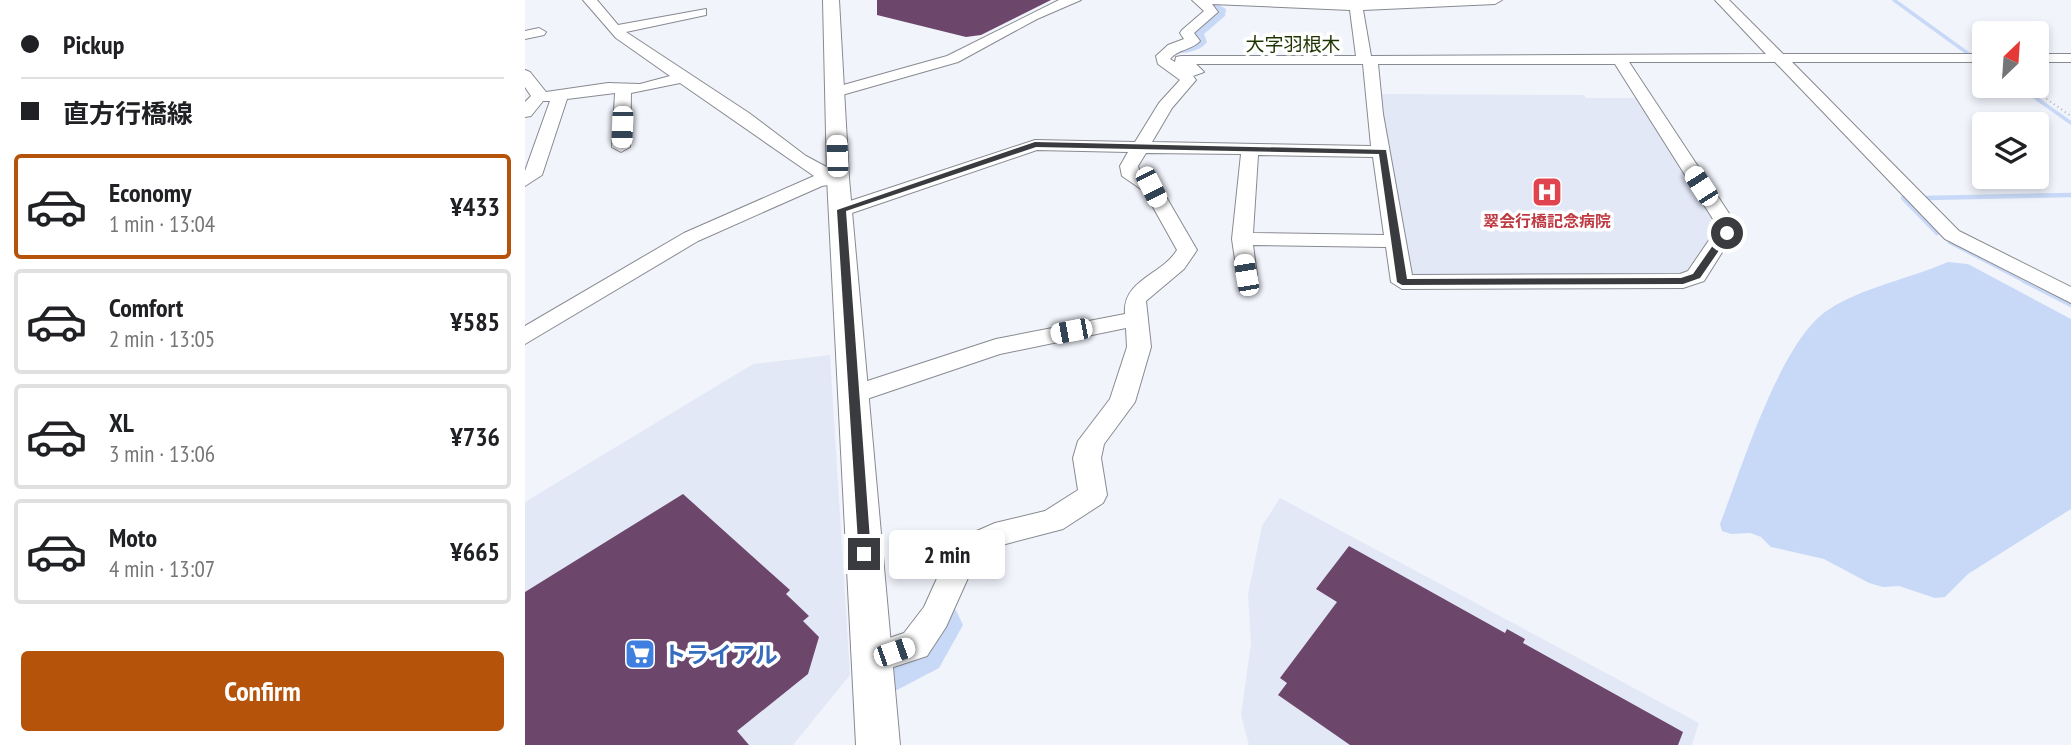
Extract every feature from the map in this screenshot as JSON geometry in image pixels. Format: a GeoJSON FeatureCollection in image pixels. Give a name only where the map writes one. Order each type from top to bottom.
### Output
{"type":"FeatureCollection","features":[{"type":"Feature","properties":{"kind":"main road"},"geometry":{"type":"LineString","coordinates":[[831,0],[838,178],[878,745]]}},
{"type":"Feature","properties":{"kind":"street"},"geometry":{"type":"LineString","coordinates":[[590,0],[615,30],[807,166],[838,178]]}},
{"type":"Feature","properties":{"kind":"street"},"geometry":{"type":"LineString","coordinates":[[835,92],[907,74],[957,57],[982,46],[1035,12],[1074,0]]}},
{"type":"Feature","properties":{"kind":"street"},"geometry":{"type":"LineString","coordinates":[[1201,0],[1356,6],[1495,0]]}},
{"type":"Feature","properties":{"kind":"street"},"geometry":{"type":"LineString","coordinates":[[872,659],[915,645],[935,617],[955,568],[974,546],[995,535],[1053,521],[1093,495],[1087,458],[1091,441],[1122,402],[1139,347],[1135,301],[1149,284],[1184,257],[1187,250],[1151,187],[1129,172],[1129,166],[1188,77],[1168,66],[1163,61],[1163,56],[1173,48],[1193,41],[1187,33],[1211,12],[1201,0]]}},
{"type":"Feature","properties":{"kind":"street"},"geometry":{"type":"LineString","coordinates":[[1722,0],[1952,235],[2071,296]]}},
{"type":"Feature","properties":{"kind":"street"},"geometry":{"type":"LineString","coordinates":[[1356,6],[1383,152],[1402,282],[1683,281],[1696,276],[1728,227],[1620,60]]}},
{"type":"Feature","properties":{"kind":"street"},"geometry":{"type":"LineString","coordinates":[[615,30],[701,12]]}},
{"type":"Feature","properties":{"kind":"street"},"geometry":{"type":"LineString","coordinates":[[1172,98],[1183,99],[1203,78],[1181,60],[1972,58]]}},
{"type":"Feature","properties":{"kind":"street"},"geometry":{"type":"LineString","coordinates":[[2049,58],[2071,58]]}},
{"type":"Feature","properties":{"kind":"street"},"geometry":{"type":"LineString","coordinates":[[525,112],[531,87],[560,95],[591,89],[640,89],[685,78]]}},
{"type":"Feature","properties":{"kind":"street"},"geometry":{"type":"LineString","coordinates":[[621,147],[623,89]]}},
{"type":"Feature","properties":{"kind":"street"},"geometry":{"type":"LineString","coordinates":[[525,180],[533,175],[530,163],[560,95]]}},
{"type":"Feature","properties":{"kind":"street"},"geometry":{"type":"LineString","coordinates":[[842,210],[1035,145],[1383,152]]}},
{"type":"Feature","properties":{"kind":"street"},"geometry":{"type":"LineString","coordinates":[[1246,275],[1242,239],[1250,149]]}},
{"type":"Feature","properties":{"kind":"street"},"geometry":{"type":"LineString","coordinates":[[525,336],[691,237],[818,181],[838,178]]}},
{"type":"Feature","properties":{"kind":"street"},"geometry":{"type":"LineString","coordinates":[[1242,239],[1395,241]]}},
{"type":"Feature","properties":{"kind":"street"},"geometry":{"type":"LineString","coordinates":[[852,395],[996,347],[1050,334],[1078,333],[1129,320]]}},
{"type":"Feature","properties":{"kind":"path"},"geometry":{"type":"LineString","coordinates":[[2045,98],[2071,116]]}},
{"type":"Feature","properties":{"kind":"shaded area","name":"翠会行橋記念病院"},"geometry":{"type":"Polygon","coordinates":[[[1381,94],[1584,95],[1586,98],[1640,98],[1722,228],[1687,276],[1413,279],[1406,273],[1381,94]]]}},
{"type":"Feature","properties":{"kind":"shaded area"},"geometry":{"type":"Polygon","coordinates":[[[830,355],[850,675],[793,745],[525,745],[525,502],[753,364],[830,355]]]}},
{"type":"Feature","properties":{"kind":"shaded area"},"geometry":{"type":"Polygon","coordinates":[[[1280,498],[1699,723],[1692,745],[1249,745],[1241,715],[1251,643],[1248,594],[1262,526],[1280,498]]]}},
{"type":"Feature","properties":{"kind":"water"},"geometry":{"type":"Polygon","coordinates":[[[1948,262],[1968,264],[2071,319],[2071,509],[1968,574],[1945,597],[1935,598],[1899,586],[1883,587],[1869,583],[1824,559],[1771,547],[1761,537],[1750,533],[1731,534],[1722,531],[1720,524],[1764,408],[1778,377],[1810,326],[1828,310],[1856,295],[1948,262]]]}},
{"type":"Feature","properties":{"kind":"building"},"geometry":{"type":"Polygon","coordinates":[[[877,0],[1051,0],[981,35],[966,37],[877,15],[877,0]]]}},
{"type":"Feature","properties":{"kind":"building"},"geometry":{"type":"Polygon","coordinates":[[[683,494],[790,590],[786,594],[809,616],[803,621],[819,637],[808,674],[737,731],[749,745],[525,745],[525,592],[683,494]]]}},
{"type":"Feature","properties":{"kind":"building"},"geometry":{"type":"Polygon","coordinates":[[[1349,546],[1505,633],[1507,629],[1525,639],[1523,643],[1683,732],[1678,745],[1350,745],[1278,695],[1287,683],[1280,678],[1337,602],[1316,589],[1349,546]]]}},
{"type":"Feature","properties":{"kind":"waterway"},"geometry":{"type":"LineString","coordinates":[[1894,0],[1970,55]]}},
{"type":"Feature","properties":{"kind":"waterway"},"geometry":{"type":"LineString","coordinates":[[1180,48],[1197,42],[1193,32],[1215,16],[1216,9]]}},
{"type":"Feature","properties":{"kind":"waterway"},"geometry":{"type":"LineString","coordinates":[[2036,98],[2071,123]]}},
{"type":"Feature","properties":{"kind":"waterway"},"geometry":{"type":"LineString","coordinates":[[1925,198],[2071,195]]}},
{"type":"Feature","properties":{"kind":"waterway"},"geometry":{"type":"LineString","coordinates":[[1903,198],[1937,233]]}},
{"type":"Feature","properties":{"kind":"waterway"},"geometry":{"type":"LineString","coordinates":[[1950,242],[2027,282]]}},
{"type":"Feature","properties":{"kind":"waterway"},"geometry":{"type":"LineString","coordinates":[[2024,280],[2071,304]]}},
{"type":"Feature","properties":{"kind":"waterway"},"geometry":{"type":"LineString","coordinates":[[897,668],[922,653],[940,625]]}},
{"type":"Feature","properties":{"kind":"place","name":"翠会行橋記念病院"},"geometry":{"type":"Point","coordinates":[1547,192]}},
{"type":"Feature","properties":{"kind":"place","name":"トライアル"},"geometry":{"type":"Point","coordinates":[640,654]}},
{"type":"Feature","properties":{"kind":"district","name":"大字羽根木"},"geometry":{"type":"Point","coordinates":[1293,44]}},
{"type":"Feature","properties":{"kind":"route"},"geometry":{"type":"LineString","coordinates":[[864,554],[842,210],[1015,150],[1054,143],[1383,152],[1402,282],[1691,280],[1727,233]]}}]}
